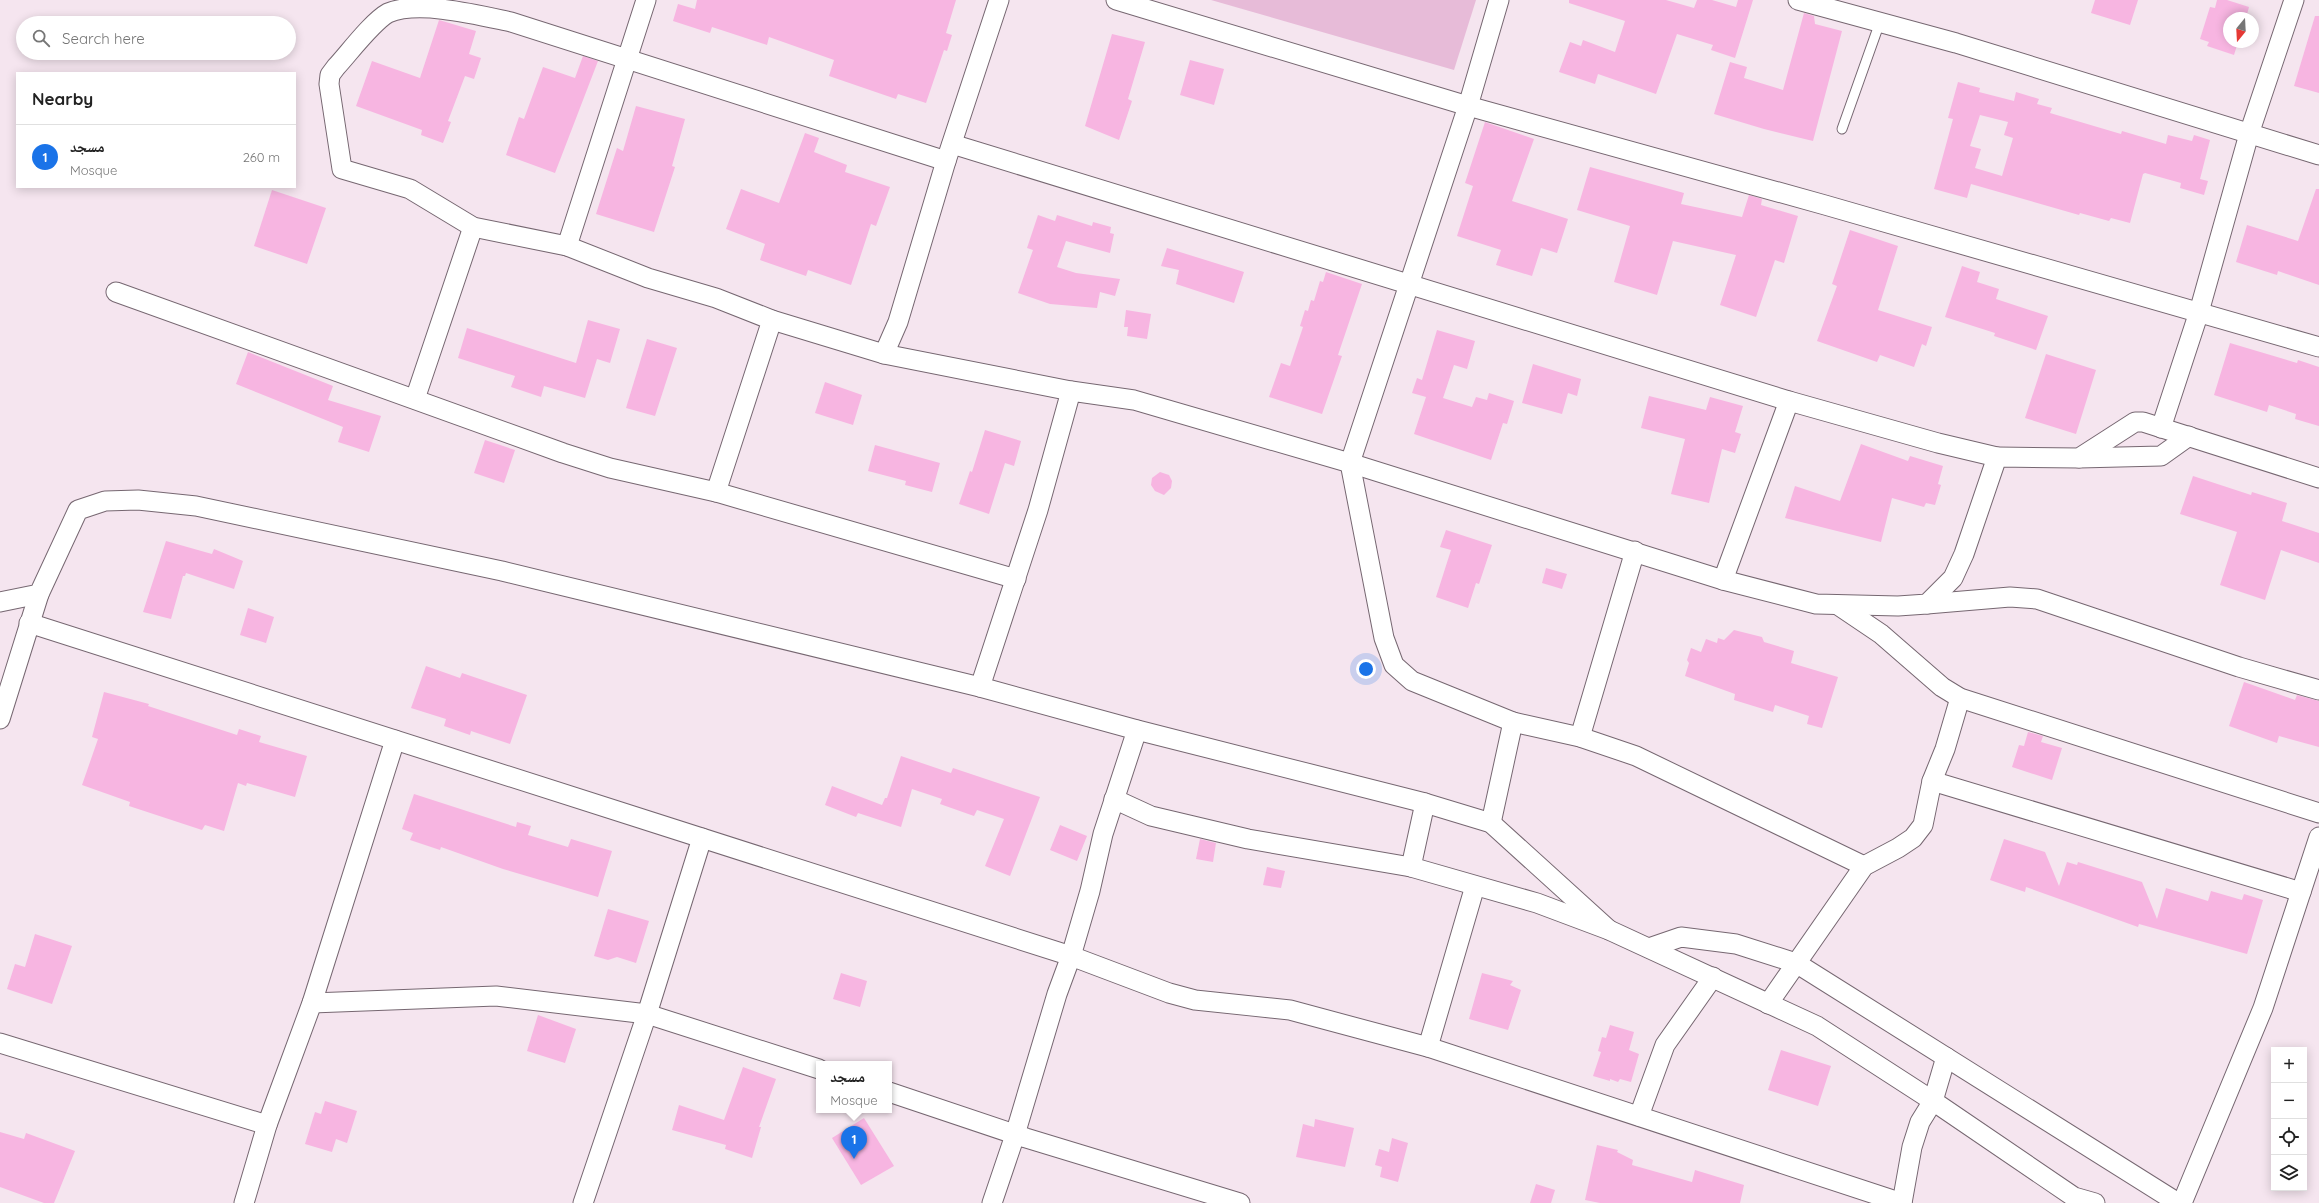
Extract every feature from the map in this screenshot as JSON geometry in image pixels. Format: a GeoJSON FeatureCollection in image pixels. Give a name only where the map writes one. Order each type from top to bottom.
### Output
{"type":"FeatureCollection","features":[{"type":"Feature","properties":{"kind":"street"},"geometry":{"type":"LineString","coordinates":[[566,246],[646,0]]}},
{"type":"Feature","properties":{"kind":"street"},"geometry":{"type":"LineString","coordinates":[[884,354],[898,322],[949,153],[999,0]]}},
{"type":"Feature","properties":{"kind":"street"},"geometry":{"type":"LineString","coordinates":[[1116,0],[1468,106],[2319,347]]}},
{"type":"Feature","properties":{"kind":"street"},"geometry":{"type":"LineString","coordinates":[[1499,0],[1468,106],[1408,283],[1350,464],[1384,638],[1394,665],[1412,681],[1513,722],[1580,737],[1636,756],[1864,866]]}},
{"type":"Feature","properties":{"kind":"street"},"geometry":{"type":"LineString","coordinates":[[1798,0],[1956,43],[2319,155]]}},
{"type":"Feature","properties":{"kind":"street"},"geometry":{"type":"LineString","coordinates":[[2161,428],[2199,312],[2249,134],[2294,0]]}},
{"type":"Feature","properties":{"kind":"street"},"geometry":{"type":"LineString","coordinates":[[2189,436],[2161,456],[2080,458],[1997,457],[1938,443],[1789,401],[1408,283],[627,60],[511,22],[450,9],[405,6],[388,13],[378,21],[330,75],[329,84],[340,166],[345,171],[410,189],[473,227],[566,246],[648,278],[716,298],[772,320],[884,354],[1071,391],[1134,400],[1635,551],[1723,580],[1816,604],[1927,604],[2010,597],[2037,599],[2239,667],[2319,690]]}},
{"type":"Feature","properties":{"kind":"street"},"geometry":{"type":"LineString","coordinates":[[415,399],[473,227]]}},
{"type":"Feature","properties":{"kind":"street"},"geometry":{"type":"LineString","coordinates":[[116,292],[591,462],[716,492],[1016,579]]}},
{"type":"Feature","properties":{"kind":"street"},"geometry":{"type":"LineString","coordinates":[[716,492],[772,320]]}},
{"type":"Feature","properties":{"kind":"street"},"geometry":{"type":"LineString","coordinates":[[980,687],[1038,510],[1071,391]]}},
{"type":"Feature","properties":{"kind":"street"},"geometry":{"type":"LineString","coordinates":[[1723,580],[1789,401]]}},
{"type":"Feature","properties":{"kind":"street"},"geometry":{"type":"LineString","coordinates":[[2080,458],[2135,422],[2143,422],[2319,478]]}},
{"type":"Feature","properties":{"kind":"street"},"geometry":{"type":"LineString","coordinates":[[1927,604],[1953,578],[1964,554],[1997,457]]}},
{"type":"Feature","properties":{"kind":"street"},"geometry":{"type":"LineString","coordinates":[[0,719],[39,594],[78,510],[105,501],[138,500],[177,504],[502,571],[980,687],[1137,730],[1425,803],[1490,823],[1609,930]]}},
{"type":"Feature","properties":{"kind":"street"},"geometry":{"type":"LineString","coordinates":[[1580,737],[1635,551]]}},
{"type":"Feature","properties":{"kind":"street"},"geometry":{"type":"LineString","coordinates":[[0,602],[39,594]]}},
{"type":"Feature","properties":{"kind":"street"},"geometry":{"type":"LineString","coordinates":[[1838,605],[1881,634],[1942,687],[1960,698],[2319,813]]}},
{"type":"Feature","properties":{"kind":"street"},"geometry":{"type":"LineString","coordinates":[[29,623],[1071,956],[1169,993],[1195,1000],[1290,1010],[1428,1047],[1902,1203],[1905,1175],[1914,1140],[1920,1122],[1933,1101],[1946,1057]]}},
{"type":"Feature","properties":{"kind":"street"},"geometry":{"type":"LineString","coordinates":[[1768,1004],[1864,866],[1898,848],[1913,838],[1923,825],[1932,781],[1945,749],[1960,698]]}},
{"type":"Feature","properties":{"kind":"street"},"geometry":{"type":"LineString","coordinates":[[1490,823],[1513,722]]}},
{"type":"Feature","properties":{"kind":"street"},"geometry":{"type":"LineString","coordinates":[[992,1203],[1057,994],[1071,956],[1114,799],[1137,730]]}},
{"type":"Feature","properties":{"kind":"street"},"geometry":{"type":"LineString","coordinates":[[244,1203],[267,1125],[312,1003],[395,740]]}},
{"type":"Feature","properties":{"kind":"street"},"geometry":{"type":"LineString","coordinates":[[1932,781],[2301,892]]}},
{"type":"Feature","properties":{"kind":"street"},"geometry":{"type":"LineString","coordinates":[[1114,799],[1151,816],[1248,839],[1411,867],[1536,902],[1609,930],[1817,1026],[1933,1101],[2074,1197],[2096,1203]]}},
{"type":"Feature","properties":{"kind":"street"},"geometry":{"type":"LineString","coordinates":[[1411,867],[1425,803]]}},
{"type":"Feature","properties":{"kind":"street"},"geometry":{"type":"LineString","coordinates":[[2182,1203],[2263,1008],[2319,837]]}},
{"type":"Feature","properties":{"kind":"street"},"geometry":{"type":"LineString","coordinates":[[583,1203],[647,1014],[702,838]]}},
{"type":"Feature","properties":{"kind":"street"},"geometry":{"type":"LineString","coordinates":[[1428,1047],[1475,886]]}},
{"type":"Feature","properties":{"kind":"street"},"geometry":{"type":"LineString","coordinates":[[1649,948],[1681,937],[1736,944],[1796,963],[2178,1203]]}},
{"type":"Feature","properties":{"kind":"street"},"geometry":{"type":"LineString","coordinates":[[1639,1116],[1665,1045],[1713,977]]}},
{"type":"Feature","properties":{"kind":"street"},"geometry":{"type":"LineString","coordinates":[[312,1003],[496,996],[647,1014],[816,1069]]}},
{"type":"Feature","properties":{"kind":"street"},"geometry":{"type":"LineString","coordinates":[[0,1043],[267,1125]]}},
{"type":"Feature","properties":{"kind":"street"},"geometry":{"type":"LineString","coordinates":[[892,1093],[1240,1203]]}},
{"type":"Feature","properties":{"kind":"lane"},"geometry":{"type":"LineString","coordinates":[[1842,129],[1880,22]]}},
{"type":"Feature","properties":{"kind":"shaded area"},"geometry":{"type":"Polygon","coordinates":[[[1211,0],[1476,0],[1454,70],[1211,0]]]}},
{"type":"Feature","properties":{"kind":"building"},"geometry":{"type":"Polygon","coordinates":[[[697,0],[956,0],[946,33],[952,35],[947,51],[944,50],[926,103],[898,94],[896,99],[829,76],[834,60],[769,37],[767,45],[712,27],[710,33],[673,21],[678,4],[695,9],[697,0]]]}},
{"type":"Feature","properties":{"kind":"building"},"geometry":{"type":"Polygon","coordinates":[[[1569,0],[1666,0],[1694,8],[1697,0],[1712,0],[1736,7],[1738,0],[1753,0],[1735,58],[1711,50],[1713,45],[1677,34],[1656,94],[1598,74],[1595,84],[1559,72],[1570,42],[1581,46],[1583,40],[1615,52],[1625,21],[1569,3],[1569,0]]]}},
{"type":"Feature","properties":{"kind":"building"},"geometry":{"type":"Polygon","coordinates":[[[2095,0],[2138,0],[2130,25],[2091,13],[2095,0]]]}},
{"type":"Feature","properties":{"kind":"building"},"geometry":{"type":"Polygon","coordinates":[[[2217,0],[2227,0],[2249,7],[2248,12],[2223,12],[2223,48],[2236,48],[2234,55],[2207,46],[2209,42],[2200,39],[2210,7],[2215,8],[2217,0]]]}},
{"type":"Feature","properties":{"kind":"building"},"geometry":{"type":"Polygon","coordinates":[[[1804,13],[1814,16],[1815,24],[1842,31],[1813,141],[1764,129],[1714,114],[1730,62],[1747,67],[1744,78],[1783,90],[1804,13]]]}},
{"type":"Feature","properties":{"kind":"building"},"geometry":{"type":"Polygon","coordinates":[[[2315,16],[2319,16],[2319,93],[2294,86],[2315,16]]]}},
{"type":"Feature","properties":{"kind":"building"},"geometry":{"type":"Polygon","coordinates":[[[439,20],[476,31],[469,54],[481,58],[474,79],[465,76],[448,121],[451,122],[443,143],[421,135],[422,130],[356,106],[372,61],[420,78],[439,20]]]}},
{"type":"Feature","properties":{"kind":"building"},"geometry":{"type":"Polygon","coordinates":[[[1112,34],[1145,42],[1128,99],[1132,101],[1119,140],[1085,126],[1112,34]]]}},
{"type":"Feature","properties":{"kind":"building"},"geometry":{"type":"Polygon","coordinates":[[[583,56],[598,61],[555,173],[506,155],[519,117],[524,119],[543,67],[575,78],[583,56]]]}},
{"type":"Feature","properties":{"kind":"building"},"geometry":{"type":"Polygon","coordinates":[[[1190,60],[1224,69],[1214,105],[1180,95],[1190,60]]]}},
{"type":"Feature","properties":{"kind":"building"},"geometry":{"type":"Polygon","coordinates":[[[1958,82],[1980,88],[1979,92],[2014,101],[2016,92],[2039,99],[2037,104],[2052,108],[2050,113],[2121,134],[2122,131],[2166,144],[2168,135],[2192,141],[2194,135],[2210,140],[2200,179],[2208,181],[2204,195],[2180,188],[2181,183],[2145,173],[2143,174],[2130,223],[2111,218],[2109,221],[2080,213],[2079,215],[1971,184],[1967,198],[1934,189],[1953,119],[1948,118],[1958,82]],[[1980,115],[1970,146],[1981,149],[1975,168],[2002,176],[2013,138],[2004,135],[2008,122],[1980,115]]]}},
{"type":"Feature","properties":{"kind":"building"},"geometry":{"type":"Polygon","coordinates":[[[636,106],[685,119],[672,166],[675,167],[654,232],[596,214],[617,148],[623,151],[636,106]]]}},
{"type":"Feature","properties":{"kind":"building"},"geometry":{"type":"Polygon","coordinates":[[[1485,122],[1534,139],[1512,201],[1568,219],[1557,253],[1541,248],[1532,276],[1496,265],[1501,250],[1457,236],[1473,186],[1465,183],[1485,122]]]}},
{"type":"Feature","properties":{"kind":"building"},"geometry":{"type":"Polygon","coordinates":[[[805,133],[819,138],[814,152],[847,165],[845,172],[890,187],[876,226],[871,224],[851,285],[808,270],[806,276],[760,260],[765,244],[726,229],[741,189],[779,203],[805,133]]]}},
{"type":"Feature","properties":{"kind":"building"},"geometry":{"type":"Polygon","coordinates":[[[1590,167],[1684,193],[1681,204],[1742,217],[1749,195],[1762,199],[1761,205],[1798,216],[1784,263],[1775,260],[1756,317],[1720,305],[1736,255],[1673,241],[1657,295],[1614,282],[1630,226],[1577,210],[1590,167]]]}},
{"type":"Feature","properties":{"kind":"building"},"geometry":{"type":"Polygon","coordinates":[[[2316,189],[2319,189],[2319,285],[2278,271],[2277,275],[2236,262],[2247,225],[2298,241],[2316,189]]]}},
{"type":"Feature","properties":{"kind":"building"},"geometry":{"type":"Polygon","coordinates":[[[272,190],[326,208],[307,264],[254,246],[272,190]]]}},
{"type":"Feature","properties":{"kind":"building"},"geometry":{"type":"Polygon","coordinates":[[[1038,215],[1055,221],[1057,215],[1092,226],[1093,222],[1111,227],[1110,233],[1114,234],[1110,253],[1066,241],[1057,267],[1076,273],[1120,279],[1115,296],[1100,292],[1097,308],[1050,304],[1018,293],[1033,250],[1027,248],[1038,215]]]}},
{"type":"Feature","properties":{"kind":"building"},"geometry":{"type":"Polygon","coordinates":[[[1850,230],[1898,246],[1878,310],[1932,327],[1926,346],[1922,344],[1914,367],[1880,355],[1877,362],[1817,341],[1837,286],[1832,284],[1850,230]]]}},
{"type":"Feature","properties":{"kind":"building"},"geometry":{"type":"Polygon","coordinates":[[[1167,248],[1244,272],[1234,303],[1176,284],[1179,270],[1161,266],[1167,248]]]}},
{"type":"Feature","properties":{"kind":"building"},"geometry":{"type":"Polygon","coordinates":[[[1962,266],[1980,272],[1977,282],[1999,289],[1996,299],[2048,316],[2036,350],[1994,336],[1995,333],[1945,317],[1962,266]]]}},
{"type":"Feature","properties":{"kind":"building"},"geometry":{"type":"Polygon","coordinates":[[[1326,272],[1362,284],[1338,355],[1342,356],[1322,414],[1269,397],[1281,363],[1290,366],[1303,327],[1300,326],[1305,310],[1308,311],[1311,300],[1314,301],[1320,281],[1323,282],[1326,272]]]}},
{"type":"Feature","properties":{"kind":"building"},"geometry":{"type":"Polygon","coordinates":[[[1126,310],[1151,314],[1147,339],[1127,336],[1128,327],[1124,327],[1126,310]]]}},
{"type":"Feature","properties":{"kind":"building"},"geometry":{"type":"Polygon","coordinates":[[[588,320],[620,329],[610,363],[597,359],[585,398],[544,386],[541,397],[511,387],[515,376],[458,358],[467,328],[576,363],[588,320]]]}},
{"type":"Feature","properties":{"kind":"building"},"geometry":{"type":"Polygon","coordinates":[[[1437,330],[1475,341],[1467,369],[1454,365],[1443,398],[1472,407],[1476,397],[1487,400],[1489,393],[1514,401],[1507,424],[1503,423],[1491,460],[1414,434],[1426,397],[1412,393],[1417,378],[1422,380],[1437,330]]]}},
{"type":"Feature","properties":{"kind":"building"},"geometry":{"type":"Polygon","coordinates":[[[647,339],[677,348],[655,416],[626,408],[647,339]]]}},
{"type":"Feature","properties":{"kind":"building"},"geometry":{"type":"Polygon","coordinates":[[[2230,343],[2297,363],[2298,360],[2319,367],[2319,426],[2295,419],[2296,414],[2269,405],[2267,412],[2214,395],[2230,343]]]}},
{"type":"Feature","properties":{"kind":"building"},"geometry":{"type":"Polygon","coordinates":[[[248,352],[333,386],[328,400],[381,416],[369,452],[338,442],[343,427],[236,384],[248,352]]]}},
{"type":"Feature","properties":{"kind":"building"},"geometry":{"type":"Polygon","coordinates":[[[2046,354],[2096,370],[2076,434],[2025,418],[2046,354]]]}},
{"type":"Feature","properties":{"kind":"building"},"geometry":{"type":"Polygon","coordinates":[[[1533,364],[1581,379],[1577,396],[1568,393],[1562,414],[1522,403],[1533,364]]]}},
{"type":"Feature","properties":{"kind":"building"},"geometry":{"type":"Polygon","coordinates":[[[825,382],[862,395],[853,425],[815,413],[825,382]]]}},
{"type":"Feature","properties":{"kind":"building"},"geometry":{"type":"Polygon","coordinates":[[[1649,396],[1706,410],[1710,397],[1743,406],[1735,432],[1741,434],[1735,453],[1722,449],[1709,503],[1671,494],[1685,439],[1641,428],[1649,396]]]}},
{"type":"Feature","properties":{"kind":"building"},"geometry":{"type":"Polygon","coordinates":[[[985,430],[1021,441],[1014,466],[1005,463],[989,514],[959,504],[970,471],[972,472],[985,430]]]}},
{"type":"Feature","properties":{"kind":"building"},"geometry":{"type":"Polygon","coordinates":[[[485,440],[515,450],[504,483],[474,473],[485,440]]]}},
{"type":"Feature","properties":{"kind":"building"},"geometry":{"type":"Polygon","coordinates":[[[1861,444],[1908,461],[1910,456],[1943,466],[1938,484],[1941,485],[1935,505],[1926,503],[1924,507],[1892,498],[1881,542],[1785,518],[1795,486],[1840,501],[1861,444]]]}},
{"type":"Feature","properties":{"kind":"building"},"geometry":{"type":"Polygon","coordinates":[[[875,445],[940,463],[932,492],[905,485],[906,481],[868,471],[875,445]]]}},
{"type":"Feature","properties":{"kind":"building"},"geometry":{"type":"Polygon","coordinates":[[[1160,472],[1169,475],[1172,481],[1171,488],[1164,495],[1155,491],[1151,485],[1152,478],[1160,472]]]}},
{"type":"Feature","properties":{"kind":"building"},"geometry":{"type":"Polygon","coordinates":[[[2193,476],[2251,495],[2252,492],[2287,503],[2282,521],[2319,533],[2319,563],[2281,550],[2265,600],[2220,585],[2237,532],[2180,514],[2193,476]]]}},
{"type":"Feature","properties":{"kind":"building"},"geometry":{"type":"Polygon","coordinates":[[[1446,530],[1492,545],[1479,584],[1476,583],[1468,608],[1436,597],[1451,550],[1440,547],[1446,530]]]}},
{"type":"Feature","properties":{"kind":"building"},"geometry":{"type":"Polygon","coordinates":[[[166,541],[212,554],[214,549],[243,561],[234,589],[186,573],[185,576],[183,576],[171,619],[143,612],[166,541]]]}},
{"type":"Feature","properties":{"kind":"building"},"geometry":{"type":"Polygon","coordinates":[[[1546,568],[1567,574],[1562,589],[1542,583],[1546,568]]]}},
{"type":"Feature","properties":{"kind":"building"},"geometry":{"type":"Polygon","coordinates":[[[248,608],[274,617],[266,643],[240,635],[248,608]]]}},
{"type":"Feature","properties":{"kind":"building"},"geometry":{"type":"Polygon","coordinates":[[[1734,630],[1762,637],[1764,642],[1794,651],[1791,663],[1838,677],[1822,728],[1807,724],[1809,716],[1775,705],[1773,712],[1734,700],[1735,694],[1685,676],[1689,663],[1687,660],[1691,648],[1701,652],[1706,639],[1717,643],[1718,638],[1724,640],[1734,630]]]}},
{"type":"Feature","properties":{"kind":"building"},"geometry":{"type":"Polygon","coordinates":[[[426,666],[460,678],[462,673],[527,695],[510,744],[471,731],[470,735],[444,726],[446,719],[411,708],[426,666]]]}},
{"type":"Feature","properties":{"kind":"building"},"geometry":{"type":"Polygon","coordinates":[[[2244,682],[2295,700],[2297,695],[2319,701],[2319,747],[2279,736],[2277,743],[2229,726],[2244,682]]]}},
{"type":"Feature","properties":{"kind":"building"},"geometry":{"type":"Polygon","coordinates":[[[104,692],[149,704],[148,706],[237,735],[239,729],[261,736],[259,742],[307,756],[295,797],[247,783],[246,786],[238,783],[224,831],[205,825],[202,830],[129,806],[130,802],[82,785],[98,739],[92,737],[104,692]]]}},
{"type":"Feature","properties":{"kind":"building"},"geometry":{"type":"Polygon","coordinates":[[[2028,732],[2043,736],[2041,742],[2062,748],[2052,780],[2012,767],[2019,745],[2024,746],[2028,732]]]}},
{"type":"Feature","properties":{"kind":"building"},"geometry":{"type":"Polygon","coordinates":[[[901,756],[951,773],[953,768],[1040,797],[1010,876],[985,866],[1004,819],[977,810],[974,816],[940,804],[942,799],[912,789],[901,827],[858,813],[856,817],[825,805],[832,786],[882,805],[885,798],[887,798],[901,756]]]}},
{"type":"Feature","properties":{"kind":"building"},"geometry":{"type":"Polygon","coordinates":[[[414,794],[516,827],[517,822],[531,826],[528,835],[568,847],[571,839],[612,851],[598,897],[503,869],[441,847],[440,850],[410,840],[413,833],[402,829],[414,794]]]}},
{"type":"Feature","properties":{"kind":"building"},"geometry":{"type":"Polygon","coordinates":[[[1060,825],[1087,836],[1077,861],[1050,850],[1060,825]]]}},
{"type":"Feature","properties":{"kind":"building"},"geometry":{"type":"Polygon","coordinates":[[[1200,839],[1216,843],[1213,862],[1196,859],[1200,839]]]}},
{"type":"Feature","properties":{"kind":"building"},"geometry":{"type":"Polygon","coordinates":[[[2004,839],[2045,852],[2059,886],[2067,862],[2077,865],[2078,862],[2142,882],[2157,919],[2166,888],[2208,901],[2211,891],[2242,900],[2244,894],[2263,900],[2247,954],[2139,924],[2138,927],[2026,887],[2025,892],[1990,880],[2004,839]]]}},
{"type":"Feature","properties":{"kind":"building"},"geometry":{"type":"Polygon","coordinates":[[[1267,867],[1285,871],[1281,888],[1263,885],[1267,867]]]}},
{"type":"Feature","properties":{"kind":"building"},"geometry":{"type":"Polygon","coordinates":[[[608,909],[649,921],[636,963],[617,957],[608,960],[594,956],[608,909]]]}},
{"type":"Feature","properties":{"kind":"building"},"geometry":{"type":"Polygon","coordinates":[[[35,934],[72,946],[52,1004],[7,989],[15,964],[25,967],[35,934]]]}},
{"type":"Feature","properties":{"kind":"building"},"geometry":{"type":"Polygon","coordinates":[[[841,973],[867,981],[860,1007],[833,999],[841,973]]]}},
{"type":"Feature","properties":{"kind":"building"},"geometry":{"type":"Polygon","coordinates":[[[1482,973],[1513,981],[1510,985],[1521,990],[1508,1030],[1469,1019],[1482,973]]]}},
{"type":"Feature","properties":{"kind":"building"},"geometry":{"type":"Polygon","coordinates":[[[538,1015],[576,1029],[565,1063],[527,1051],[538,1015]]]}},
{"type":"Feature","properties":{"kind":"building"},"geometry":{"type":"Polygon","coordinates":[[[1610,1025],[1634,1032],[1629,1050],[1639,1054],[1631,1082],[1620,1079],[1618,1082],[1610,1079],[1610,1081],[1593,1076],[1601,1052],[1598,1051],[1602,1037],[1606,1038],[1610,1025]]]}},
{"type":"Feature","properties":{"kind":"building"},"geometry":{"type":"Polygon","coordinates":[[[1781,1050],[1831,1066],[1818,1106],[1768,1090],[1781,1050]]]}},
{"type":"Feature","properties":{"kind":"building"},"geometry":{"type":"Polygon","coordinates":[[[743,1067],[776,1079],[759,1127],[761,1127],[752,1158],[725,1149],[726,1145],[672,1130],[679,1105],[724,1120],[743,1067]]]}},
{"type":"Feature","properties":{"kind":"building"},"geometry":{"type":"Polygon","coordinates":[[[325,1101],[357,1111],[347,1143],[336,1139],[332,1152],[305,1144],[315,1112],[321,1114],[325,1101]]]}},
{"type":"Feature","properties":{"kind":"building"},"geometry":{"type":"Polygon","coordinates":[[[864,1118],[894,1166],[861,1185],[832,1138],[864,1118]]]}},
{"type":"Feature","properties":{"kind":"building"},"geometry":{"type":"Polygon","coordinates":[[[1315,1119],[1354,1128],[1345,1167],[1296,1157],[1303,1124],[1314,1127],[1315,1119]]]}},
{"type":"Feature","properties":{"kind":"building"},"geometry":{"type":"Polygon","coordinates":[[[0,1132],[24,1139],[26,1133],[75,1151],[54,1203],[44,1203],[0,1187],[0,1132]]]}},
{"type":"Feature","properties":{"kind":"building"},"geometry":{"type":"Polygon","coordinates":[[[1392,1138],[1408,1143],[1398,1182],[1380,1177],[1382,1167],[1375,1165],[1379,1149],[1389,1152],[1392,1138]]]}},
{"type":"Feature","properties":{"kind":"building"},"geometry":{"type":"Polygon","coordinates":[[[1597,1145],[1618,1150],[1617,1152],[1633,1160],[1632,1165],[1692,1182],[1695,1170],[1744,1185],[1740,1203],[1600,1203],[1585,1200],[1597,1145]]]}},
{"type":"Feature","properties":{"kind":"building"},"geometry":{"type":"Polygon","coordinates":[[[1536,1184],[1555,1190],[1551,1203],[1530,1203],[1536,1184]]]}},
{"type":"Feature","properties":{"kind":"place","name":"مسجد"},"geometry":{"type":"Point","coordinates":[854,1159]}}]}
